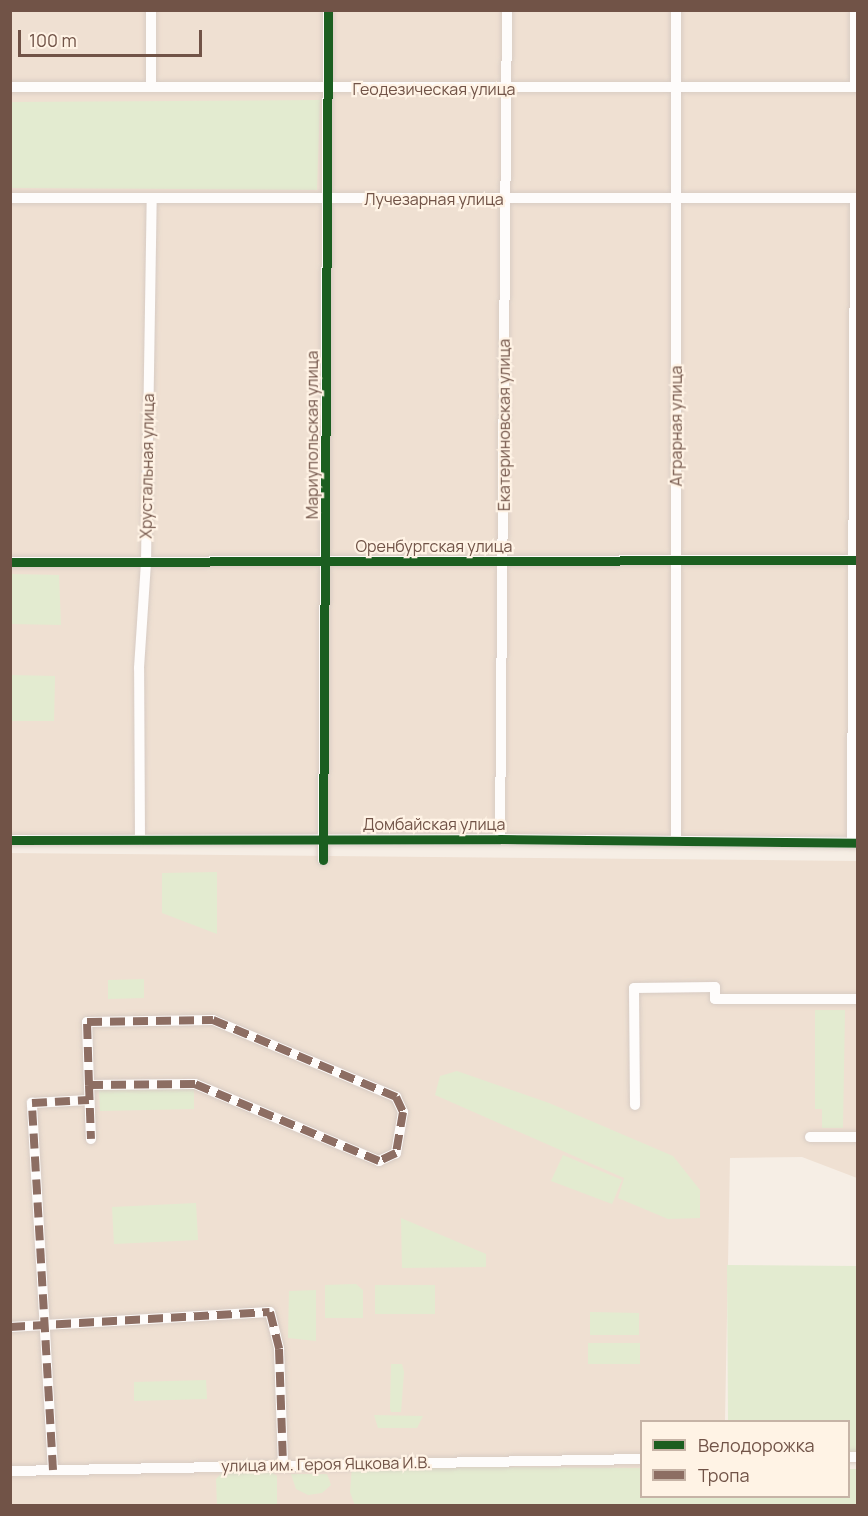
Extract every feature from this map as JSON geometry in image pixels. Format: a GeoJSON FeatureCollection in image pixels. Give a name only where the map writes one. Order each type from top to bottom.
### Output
{"type":"FeatureCollection","features":[{"type":"Feature","properties":{"kind":"street"},"geometry":{"type":"LineString","coordinates":[[151,10],[151,87]]}},
{"type":"Feature","properties":{"kind":"street","name":"Мариупольская улица"},"geometry":{"type":"LineString","coordinates":[[323,860],[328,10]]}},
{"type":"Feature","properties":{"kind":"street","name":"Екатериновская улица"},"geometry":{"type":"LineString","coordinates":[[500,839],[507,10]]}},
{"type":"Feature","properties":{"kind":"street","name":"Аграрная улица"},"geometry":{"type":"LineString","coordinates":[[676,10],[676,841]]}},
{"type":"Feature","properties":{"kind":"street"},"geometry":{"type":"LineString","coordinates":[[855,10],[856,87]]}},
{"type":"Feature","properties":{"kind":"street","name":"Геодезическая улица"},"geometry":{"type":"LineString","coordinates":[[10,87],[329,89],[856,87]]}},
{"type":"Feature","properties":{"kind":"street","name":"Лучезарная улица"},"geometry":{"type":"LineString","coordinates":[[10,198],[505,200],[856,198]]}},
{"type":"Feature","properties":{"kind":"street"},"geometry":{"type":"LineString","coordinates":[[855,843],[856,198]]}},
{"type":"Feature","properties":{"kind":"street","name":"Хрустальная улица"},"geometry":{"type":"LineString","coordinates":[[140,840],[139,668],[146,562],[152,199]]}},
{"type":"Feature","properties":{"kind":"street","name":"Оренбургская улица"},"geometry":{"type":"LineString","coordinates":[[10,562],[855,560]]}},
{"type":"Feature","properties":{"kind":"street","name":"Домбайская улица"},"geometry":{"type":"LineString","coordinates":[[10,840],[500,839],[855,843]]}},
{"type":"Feature","properties":{"kind":"street"},"geometry":{"type":"LineString","coordinates":[[635,1105],[633,988],[715,987],[715,999],[858,999]]}},
{"type":"Feature","properties":{"kind":"street"},"geometry":{"type":"LineString","coordinates":[[88,1085],[195,1084],[380,1161],[396,1153],[400,1143],[403,1112],[396,1097],[213,1020],[87,1022],[88,1085],[91,1139]]}},
{"type":"Feature","properties":{"kind":"street"},"geometry":{"type":"LineString","coordinates":[[53,1470],[47,1325],[32,1103],[89,1100]]}},
{"type":"Feature","properties":{"kind":"street"},"geometry":{"type":"LineString","coordinates":[[810,1137],[858,1137]]}},
{"type":"Feature","properties":{"kind":"street"},"geometry":{"type":"LineString","coordinates":[[10,1327],[270,1312],[279,1349],[283,1463]]}},
{"type":"Feature","properties":{"kind":"street","name":"улица им. Героя Яцкова И.В."},"geometry":{"type":"LineString","coordinates":[[10,1471],[283,1463],[640,1459]]}},
{"type":"Feature","properties":{"kind":"shaded area"},"geometry":{"type":"Polygon","coordinates":[[[10,11],[857,11],[857,836],[11,838],[10,11]]]}},
{"type":"Feature","properties":{"kind":"shaded area"},"geometry":{"type":"Polygon","coordinates":[[[10,853],[857,861],[857,1178],[802,1157],[730,1158],[725,1420],[640,1420],[640,1498],[724,1505],[11,1505],[10,853]]]}},
{"type":"Feature","properties":{"kind":"green space"},"geometry":{"type":"Polygon","coordinates":[[[320,100],[317,190],[11,188],[11,102],[320,100]]]}},
{"type":"Feature","properties":{"kind":"green space"},"geometry":{"type":"Polygon","coordinates":[[[11,574],[59,575],[61,625],[11,624],[11,574]]]}},
{"type":"Feature","properties":{"kind":"green space"},"geometry":{"type":"Polygon","coordinates":[[[11,675],[55,676],[54,721],[11,721],[11,675]]]}},
{"type":"Feature","properties":{"kind":"green space"},"geometry":{"type":"Polygon","coordinates":[[[217,872],[217,934],[162,913],[162,873],[217,872]]]}},
{"type":"Feature","properties":{"kind":"green space"},"geometry":{"type":"Polygon","coordinates":[[[144,979],[144,998],[108,999],[108,980],[144,979]]]}},
{"type":"Feature","properties":{"kind":"green space"},"geometry":{"type":"Polygon","coordinates":[[[815,1010],[845,1010],[843,1128],[822,1128],[822,1109],[815,1109],[815,1010]]]}},
{"type":"Feature","properties":{"kind":"green space"},"geometry":{"type":"Polygon","coordinates":[[[457,1071],[549,1103],[673,1156],[700,1190],[700,1218],[668,1219],[618,1198],[624,1178],[435,1095],[440,1076],[457,1071]]]}},
{"type":"Feature","properties":{"kind":"green space"},"geometry":{"type":"Polygon","coordinates":[[[194,1088],[194,1109],[100,1111],[99,1090],[194,1088]]]}},
{"type":"Feature","properties":{"kind":"green space"},"geometry":{"type":"Polygon","coordinates":[[[563,1155],[622,1180],[612,1204],[551,1181],[563,1155]]]}},
{"type":"Feature","properties":{"kind":"green space"},"geometry":{"type":"Polygon","coordinates":[[[196,1203],[198,1240],[114,1244],[112,1207],[196,1203]]]}},
{"type":"Feature","properties":{"kind":"green space"},"geometry":{"type":"Polygon","coordinates":[[[401,1218],[486,1254],[486,1267],[402,1268],[401,1218]]]}},
{"type":"Feature","properties":{"kind":"green space"},"geometry":{"type":"Polygon","coordinates":[[[727,1265],[857,1266],[857,1456],[850,1456],[850,1420],[728,1420],[727,1265]]]}},
{"type":"Feature","properties":{"kind":"green space"},"geometry":{"type":"Polygon","coordinates":[[[356,1284],[363,1290],[363,1318],[325,1318],[325,1285],[356,1284]]]}},
{"type":"Feature","properties":{"kind":"green space"},"geometry":{"type":"Polygon","coordinates":[[[375,1285],[435,1285],[435,1314],[375,1314],[375,1285]]]}},
{"type":"Feature","properties":{"kind":"green space"},"geometry":{"type":"Polygon","coordinates":[[[316,1290],[316,1341],[288,1338],[289,1291],[316,1290]]]}},
{"type":"Feature","properties":{"kind":"green space"},"geometry":{"type":"Polygon","coordinates":[[[590,1312],[639,1313],[639,1335],[590,1335],[590,1312]]]}},
{"type":"Feature","properties":{"kind":"green space"},"geometry":{"type":"Polygon","coordinates":[[[588,1343],[640,1343],[640,1364],[588,1364],[588,1343]]]}},
{"type":"Feature","properties":{"kind":"green space"},"geometry":{"type":"Polygon","coordinates":[[[391,1364],[402,1364],[404,1372],[401,1412],[391,1412],[390,1408],[391,1364]]]}},
{"type":"Feature","properties":{"kind":"green space"},"geometry":{"type":"Polygon","coordinates":[[[206,1380],[207,1399],[134,1401],[134,1382],[206,1380]]]}},
{"type":"Feature","properties":{"kind":"green space"},"geometry":{"type":"Polygon","coordinates":[[[374,1415],[423,1416],[417,1428],[378,1428],[374,1415]]]}},
{"type":"Feature","properties":{"kind":"green space"},"geometry":{"type":"Polygon","coordinates":[[[352,1466],[640,1468],[640,1498],[850,1498],[850,1469],[858,1469],[857,1506],[355,1506],[350,1492],[352,1466]]]}},
{"type":"Feature","properties":{"kind":"green space"},"geometry":{"type":"Polygon","coordinates":[[[266,1469],[277,1476],[277,1505],[217,1505],[216,1479],[224,1470],[266,1469]]]}},
{"type":"Feature","properties":{"kind":"green space"},"geometry":{"type":"Polygon","coordinates":[[[291,1474],[327,1474],[331,1485],[322,1493],[308,1495],[296,1489],[291,1474]]]}},
{"type":"Feature","properties":{"kind":"marked path"},"geometry":{"type":"LineString","coordinates":[[89,1085],[87,1022],[213,1020],[396,1097],[403,1112],[396,1153],[379,1161],[195,1084],[89,1085],[91,1139]]}},
{"type":"Feature","properties":{"kind":"marked path"},"geometry":{"type":"LineString","coordinates":[[53,1470],[32,1103],[89,1100]]}},
{"type":"Feature","properties":{"kind":"marked path"},"geometry":{"type":"LineString","coordinates":[[10,1327],[270,1312],[279,1349],[283,1463]]}},
{"type":"Feature","properties":{"kind":"cycle path"},"geometry":{"type":"LineString","coordinates":[[323,860],[328,10]]}},
{"type":"Feature","properties":{"kind":"cycle path"},"geometry":{"type":"LineString","coordinates":[[10,562],[858,560]]}},
{"type":"Feature","properties":{"kind":"cycle path"},"geometry":{"type":"LineString","coordinates":[[10,840],[500,839],[858,843]]}}]}
